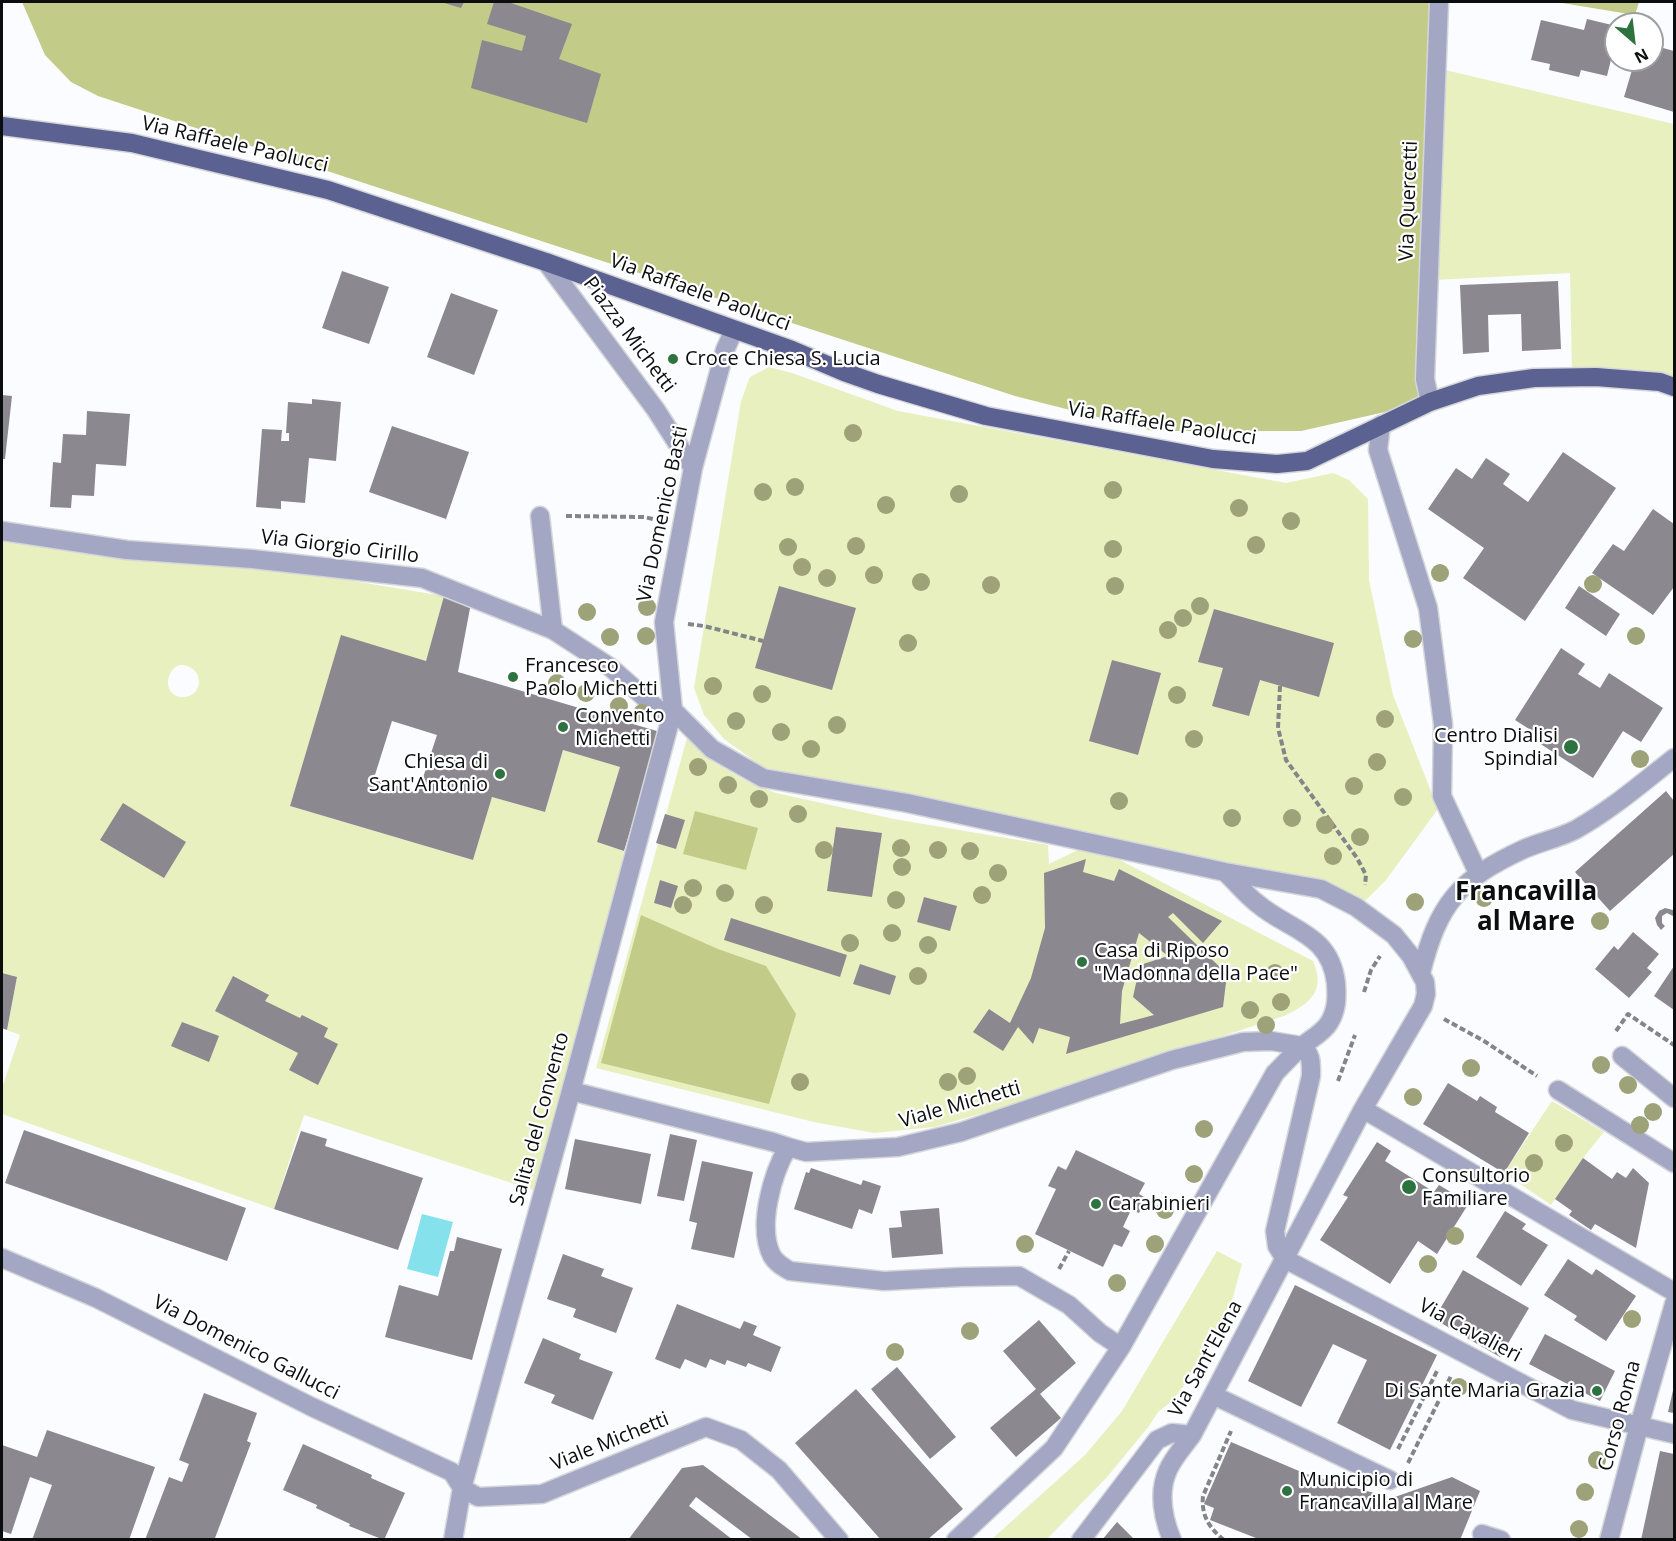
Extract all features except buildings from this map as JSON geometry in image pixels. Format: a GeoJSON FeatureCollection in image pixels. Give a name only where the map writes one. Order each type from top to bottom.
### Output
{"type":"FeatureCollection","features":[{"type":"Feature","properties":{"kind":"main road","name":"Via Raffaele Paolucci"},"geometry":{"type":"LineString","coordinates":[[2,126],[132,143],[328,190],[546,262],[792,350],[878,384],[986,416],[1213,459],[1277,464],[1307,461],[1430,402],[1478,386],[1534,378],[1596,377],[1659,382],[1674,387]]}},
{"type":"Feature","properties":{"kind":"street","name":"Via Quercetti"},"geometry":{"type":"LineString","coordinates":[[1430,402],[1425,379],[1439,2]]}},
{"type":"Feature","properties":{"kind":"street","name":"Piazza Michetti"},"geometry":{"type":"LineString","coordinates":[[546,262],[644,392],[693,468]]}},
{"type":"Feature","properties":{"kind":"street","name":"Via Domenico Basti"},"geometry":{"type":"LineString","coordinates":[[673,710],[664,622],[693,468],[725,350],[734,330]]}},
{"type":"Feature","properties":{"kind":"street"},"geometry":{"type":"LineString","coordinates":[[1381,425],[1378,450],[1428,608],[1443,724],[1442,796],[1478,873]]}},
{"type":"Feature","properties":{"kind":"street"},"geometry":{"type":"LineString","coordinates":[[540,516],[553,630]]}},
{"type":"Feature","properties":{"kind":"street","name":"Via Giorgio Cirillo"},"geometry":{"type":"LineString","coordinates":[[2,531],[127,550],[252,559],[422,578],[553,630],[610,667],[661,712],[673,710]]}},
{"type":"Feature","properties":{"kind":"street"},"geometry":{"type":"LineString","coordinates":[[673,710],[712,749],[763,778],[907,803],[1225,872],[1321,889],[1356,907],[1394,935],[1421,972]]}},
{"type":"Feature","properties":{"kind":"street","name":"Salita del Convento"},"geometry":{"type":"LineString","coordinates":[[453,1539],[462,1488],[572,1090],[673,710]]}},
{"type":"Feature","properties":{"kind":"street"},"geometry":{"type":"LineString","coordinates":[[1421,972],[1428,943],[1440,915],[1458,892],[1478,873],[1525,849],[1573,831],[1607,811],[1674,758]]}},
{"type":"Feature","properties":{"kind":"street"},"geometry":{"type":"LineString","coordinates":[[956,1539],[1054,1448],[1121,1347],[1275,1073],[1302,1046],[1320,1033],[1328,1024],[1336,1005],[1334,972],[1327,955],[1317,941],[1259,905],[1225,872]]}},
{"type":"Feature","properties":{"kind":"street","name":"Via Sant'Elena"},"geometry":{"type":"LineString","coordinates":[[1081,1539],[1157,1440],[1172,1433],[1192,1435],[1364,1109],[1423,1006],[1426,994],[1421,972]]}},
{"type":"Feature","properties":{"kind":"street","name":"Viale Michetti"},"geometry":{"type":"LineString","coordinates":[[572,1090],[806,1152],[898,1147],[961,1132],[1172,1060],[1243,1042],[1271,1041],[1302,1046]]}},
{"type":"Feature","properties":{"kind":"street"},"geometry":{"type":"LineString","coordinates":[[1285,1259],[1275,1239],[1311,1076],[1311,1061],[1308,1052],[1302,1046]]}},
{"type":"Feature","properties":{"kind":"street"},"geometry":{"type":"LineString","coordinates":[[1622,1056],[1674,1098]]}},
{"type":"Feature","properties":{"kind":"street"},"geometry":{"type":"LineString","coordinates":[[1558,1090],[1674,1163]]}},
{"type":"Feature","properties":{"kind":"street"},"geometry":{"type":"LineString","coordinates":[[1364,1109],[1674,1292]]}},
{"type":"Feature","properties":{"kind":"street"},"geometry":{"type":"LineString","coordinates":[[788,1147],[778,1164],[765,1224],[772,1255],[779,1264],[790,1271],[884,1281],[1019,1276],[1070,1305],[1100,1333],[1121,1347]]}},
{"type":"Feature","properties":{"kind":"street","name":"Via Domenico Gallucci"},"geometry":{"type":"LineString","coordinates":[[2,1258],[96,1298],[312,1407],[452,1472],[462,1488]]}},
{"type":"Feature","properties":{"kind":"street","name":"Via Cavalieri"},"geometry":{"type":"LineString","coordinates":[[1285,1259],[1572,1410],[1674,1434]]}},
{"type":"Feature","properties":{"kind":"street","name":"Corso Roma"},"geometry":{"type":"LineString","coordinates":[[1609,1539],[1674,1304]]}},
{"type":"Feature","properties":{"kind":"street"},"geometry":{"type":"LineString","coordinates":[[1213,1395],[1390,1480]]}},
{"type":"Feature","properties":{"kind":"street","name":"Viale Michetti"},"geometry":{"type":"LineString","coordinates":[[462,1488],[478,1497],[542,1494],[706,1427],[741,1440],[779,1470],[839,1539]]}},
{"type":"Feature","properties":{"kind":"street"},"geometry":{"type":"LineString","coordinates":[[1172,1539],[1165,1523],[1162,1498],[1167,1471],[1192,1435]]}},
{"type":"Feature","properties":{"kind":"street"},"geometry":{"type":"LineString","coordinates":[[1482,1534],[1501,1539]]}},
{"type":"Feature","properties":{"kind":"path"},"geometry":{"type":"LineString","coordinates":[[540,516],[644,517]]}},
{"type":"Feature","properties":{"kind":"path"},"geometry":{"type":"LineString","coordinates":[[664,622],[704,626],[763,641]]}},
{"type":"Feature","properties":{"kind":"path"},"geometry":{"type":"LineString","coordinates":[[1280,686],[1278,728],[1286,760],[1357,858],[1366,875],[1365,894]]}},
{"type":"Feature","properties":{"kind":"path"},"geometry":{"type":"LineString","coordinates":[[1423,1006],[1484,1041],[1558,1090]]}},
{"type":"Feature","properties":{"kind":"path"},"geometry":{"type":"LineString","coordinates":[[1058,1270],[1069,1251]]}},
{"type":"Feature","properties":{"kind":"path"},"geometry":{"type":"LineString","coordinates":[[1398,1449],[1439,1368]]}},
{"type":"Feature","properties":{"kind":"path"},"geometry":{"type":"LineString","coordinates":[[1407,1464],[1453,1372]]}},
{"type":"Feature","properties":{"kind":"path"},"geometry":{"type":"LineString","coordinates":[[1224,1539],[1207,1522],[1202,1506],[1203,1496],[1241,1409]]}},
{"type":"Feature","properties":{"kind":"green space"},"geometry":{"type":"Polygon","coordinates":[[[22,2],[1429,2],[1424,378],[1429,402],[1301,431],[1153,431],[1015,396],[98,96],[71,82],[45,55],[22,2]]]}},
{"type":"Feature","properties":{"kind":"green space"},"geometry":{"type":"Polygon","coordinates":[[[1556,2],[1639,2],[1636,12],[1617,12],[1556,2]]]}},
{"type":"Feature","properties":{"kind":"green space"},"geometry":{"type":"Polygon","coordinates":[[[1441,69],[1674,124],[1674,383],[1572,376],[1570,273],[1434,280],[1441,69]]]}},
{"type":"Feature","properties":{"kind":"green space"},"geometry":{"type":"Polygon","coordinates":[[[769,367],[898,411],[1286,483],[1333,473],[1349,480],[1368,499],[1369,580],[1393,695],[1438,809],[1386,880],[1362,904],[763,767],[724,739],[704,715],[694,688],[741,401],[750,377],[769,367]]]}},
{"type":"Feature","properties":{"kind":"green space"},"geometry":{"type":"Polygon","coordinates":[[[2,540],[102,553],[256,565],[444,596],[426,661],[341,636],[290,806],[473,860],[492,797],[545,812],[563,750],[620,767],[597,842],[624,851],[606,939],[533,1190],[304,1115],[274,1209],[2,1114],[2,1088],[20,1035],[7,1030],[17,978],[2,973],[2,540]],[[179,665],[174,668],[168,679],[170,690],[178,696],[192,695],[199,685],[197,674],[187,666],[179,665]]]}},
{"type":"Feature","properties":{"kind":"green space"},"geometry":{"type":"Polygon","coordinates":[[[687,738],[713,762],[748,782],[776,793],[894,819],[1048,845],[1049,864],[1078,850],[1116,858],[1313,961],[1317,971],[1316,988],[1308,1001],[1284,1016],[1015,1104],[934,1127],[874,1133],[814,1122],[596,1068],[687,738]]]}},
{"type":"Feature","properties":{"kind":"green space"},"geometry":{"type":"Polygon","coordinates":[[[695,811],[758,828],[746,870],[683,854],[695,811]]]}},
{"type":"Feature","properties":{"kind":"green space"},"geometry":{"type":"Polygon","coordinates":[[[641,915],[718,949],[766,966],[796,1014],[769,1104],[601,1063],[641,915]]]}},
{"type":"Feature","properties":{"kind":"green space"},"geometry":{"type":"Polygon","coordinates":[[[1552,1101],[1604,1132],[1551,1205],[1504,1173],[1552,1101]]]}},
{"type":"Feature","properties":{"kind":"green space"},"geometry":{"type":"Polygon","coordinates":[[[1217,1251],[1242,1264],[1233,1297],[1218,1337],[1172,1401],[1158,1412],[1107,1477],[1047,1539],[992,1539],[1085,1455],[1122,1411],[1217,1251]]]}},
{"type":"Feature","properties":{"kind":"water"},"geometry":{"type":"Polygon","coordinates":[[[422,1214],[453,1222],[438,1277],[407,1269],[422,1214]]]}},
{"type":"Feature","properties":{"kind":"place","name":"Croce Chiesa S. Lucia"},"geometry":{"type":"Point","coordinates":[673,359]}},
{"type":"Feature","properties":{"kind":"place","name":"Francesco Paolo Michetti"},"geometry":{"type":"Point","coordinates":[513,677]}},
{"type":"Feature","properties":{"kind":"place","name":"Convento Michetti"},"geometry":{"type":"Point","coordinates":[563,727]}},
{"type":"Feature","properties":{"kind":"place","name":"Centro Dialisi Spindial"},"geometry":{"type":"Point","coordinates":[1571,747]}},
{"type":"Feature","properties":{"kind":"place","name":"Chiesa di Sant'Antonio"},"geometry":{"type":"Point","coordinates":[500,774]}},
{"type":"Feature","properties":{"kind":"place","name":"Casa di Riposo \"Madonna della Pace\""},"geometry":{"type":"Point","coordinates":[1082,962]}},
{"type":"Feature","properties":{"kind":"place","name":"Consultorio Familiare"},"geometry":{"type":"Point","coordinates":[1409,1187]}},
{"type":"Feature","properties":{"kind":"place","name":"Carabinieri"},"geometry":{"type":"Point","coordinates":[1096,1204]}},
{"type":"Feature","properties":{"kind":"place","name":"Di Sante Maria Grazia"},"geometry":{"type":"Point","coordinates":[1597,1391]}},
{"type":"Feature","properties":{"kind":"place","name":"Municipio di Francavilla al Mare"},"geometry":{"type":"Point","coordinates":[1287,1491]}},
{"type":"Feature","properties":{"kind":"district","name":"Francavilla al Mare"},"geometry":{"type":"Point","coordinates":[1526,908]}}]}
